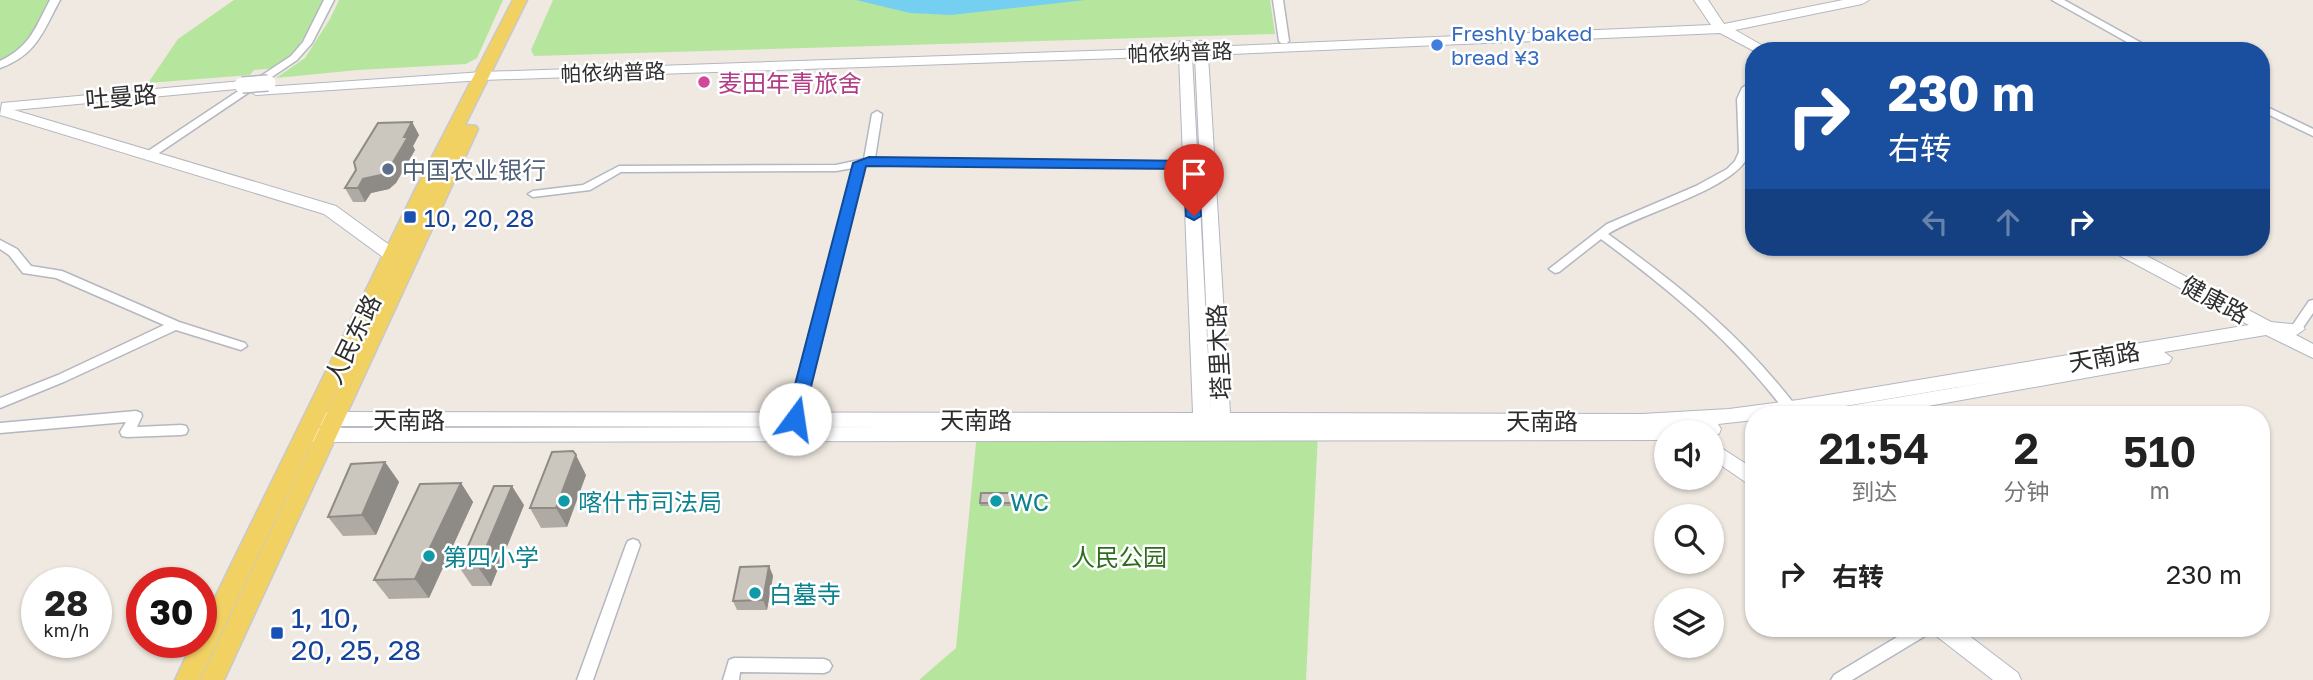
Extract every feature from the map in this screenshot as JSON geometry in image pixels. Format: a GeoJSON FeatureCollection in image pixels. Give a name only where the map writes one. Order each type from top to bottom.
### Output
{"type":"FeatureCollection","features":[{"type":"Feature","properties":{"kind":"main road","name":"人民东路"},"geometry":{"type":"LineString","coordinates":[[212,680],[491,72],[520,0]]}},
{"type":"Feature","properties":{"kind":"main road","name":"人民东路"},"geometry":{"type":"LineString","coordinates":[[187,680],[393,256],[532,0]]}},
{"type":"Feature","properties":{"kind":"street"},"geometry":{"type":"LineString","coordinates":[[0,65],[26,51],[40,34],[44,18],[55,0]]}},
{"type":"Feature","properties":{"kind":"street"},"geometry":{"type":"LineString","coordinates":[[149,155],[294,58],[307,43],[329,0]]}},
{"type":"Feature","properties":{"kind":"street"},"geometry":{"type":"LineString","coordinates":[[1278,0],[1284,41]]}},
{"type":"Feature","properties":{"kind":"street"},"geometry":{"type":"LineString","coordinates":[[1692,0],[1715,27],[1745,46]]}},
{"type":"Feature","properties":{"kind":"street"},"geometry":{"type":"LineString","coordinates":[[1701,0],[1715,27],[1746,42]]}},
{"type":"Feature","properties":{"kind":"street","name":"帕依纳普路"},"geometry":{"type":"LineString","coordinates":[[1193,48],[1284,41],[1715,27],[1833,0]]}},
{"type":"Feature","properties":{"kind":"street","name":"帕依纳普路"},"geometry":{"type":"LineString","coordinates":[[491,72],[1715,27],[1862,0]]}},
{"type":"Feature","properties":{"kind":"street"},"geometry":{"type":"LineString","coordinates":[[2057,0],[2134,42]]}},
{"type":"Feature","properties":{"kind":"street","name":"塔里木路"},"geometry":{"type":"LineString","coordinates":[[1193,48],[1191,165],[1213,424]]}},
{"type":"Feature","properties":{"kind":"street","name":"塔里木路"},"geometry":{"type":"LineString","coordinates":[[1193,48],[1213,424]]}},
{"type":"Feature","properties":{"kind":"street","name":"吐曼路"},"geometry":{"type":"LineString","coordinates":[[2,110],[250,88],[491,72]]}},
{"type":"Feature","properties":{"kind":"street"},"geometry":{"type":"LineString","coordinates":[[1745,92],[1741,100],[1745,140]]}},
{"type":"Feature","properties":{"kind":"street"},"geometry":{"type":"LineString","coordinates":[[2,110],[330,210],[393,256]]}},
{"type":"Feature","properties":{"kind":"street"},"geometry":{"type":"LineString","coordinates":[[2270,112],[2313,133]]}},
{"type":"Feature","properties":{"kind":"street"},"geometry":{"type":"LineString","coordinates":[[795,419],[877,114]]}},
{"type":"Feature","properties":{"kind":"street"},"geometry":{"type":"LineString","coordinates":[[1555,270],[1610,228],[1722,177],[1739,163],[1745,152]]}},
{"type":"Feature","properties":{"kind":"street"},"geometry":{"type":"LineString","coordinates":[[533,194],[586,188],[619,169],[836,168],[864,162],[1191,165]]}},
{"type":"Feature","properties":{"kind":"street"},"geometry":{"type":"LineString","coordinates":[[1601,234],[1683,293],[1716,322],[1767,377],[1789,406]]}},
{"type":"Feature","properties":{"kind":"street"},"geometry":{"type":"LineString","coordinates":[[0,244],[13,252],[27,270],[58,274],[175,325],[241,346]]}},
{"type":"Feature","properties":{"kind":"street","name":"健康路"},"geometry":{"type":"LineString","coordinates":[[2136,256],[2283,331],[2313,339]]}},
{"type":"Feature","properties":{"kind":"street","name":"健康路"},"geometry":{"type":"LineString","coordinates":[[2154,256],[2283,331],[2313,352]]}},
{"type":"Feature","properties":{"kind":"street"},"geometry":{"type":"LineString","coordinates":[[2283,331],[2313,304]]}},
{"type":"Feature","properties":{"kind":"street"},"geometry":{"type":"LineString","coordinates":[[0,403],[62,378],[175,325]]}},
{"type":"Feature","properties":{"kind":"street","name":"天南路"},"geometry":{"type":"LineString","coordinates":[[1803,406],[2283,331]]}},
{"type":"Feature","properties":{"kind":"street","name":"天南路"},"geometry":{"type":"LineString","coordinates":[[1884,406],[2283,331]]}},
{"type":"Feature","properties":{"kind":"street","name":"天南路"},"geometry":{"type":"LineString","coordinates":[[330,426],[1642,421],[1745,414]]}},
{"type":"Feature","properties":{"kind":"street"},"geometry":{"type":"LineString","coordinates":[[0,428],[136,416],[127,432],[181,430]]}},
{"type":"Feature","properties":{"kind":"street","name":"天南路"},"geometry":{"type":"LineString","coordinates":[[310,427],[795,419],[1654,432]]}},
{"type":"Feature","properties":{"kind":"street","name":"天南路"},"geometry":{"type":"LineString","coordinates":[[1724,428],[1745,426]]}},
{"type":"Feature","properties":{"kind":"street"},"geometry":{"type":"LineString","coordinates":[[1724,458],[1745,473]]}},
{"type":"Feature","properties":{"kind":"street"},"geometry":{"type":"LineString","coordinates":[[584,680],[633,545]]}},
{"type":"Feature","properties":{"kind":"street"},"geometry":{"type":"LineString","coordinates":[[1839,680],[1909,637]]}},
{"type":"Feature","properties":{"kind":"street"},"geometry":{"type":"LineString","coordinates":[[1955,637],[2010,680]]}},
{"type":"Feature","properties":{"kind":"street"},"geometry":{"type":"LineString","coordinates":[[731,680],[734,665],[824,666]]}},
{"type":"Feature","properties":{"kind":"green space"},"geometry":{"type":"Polygon","coordinates":[[[0,0],[49,0],[33,38],[21,50],[0,62],[0,0]]]}},
{"type":"Feature","properties":{"kind":"green space"},"geometry":{"type":"Polygon","coordinates":[[[234,0],[326,0],[293,55],[277,68],[254,70],[250,75],[148,83],[178,39],[234,0]]]}},
{"type":"Feature","properties":{"kind":"green space"},"geometry":{"type":"Polygon","coordinates":[[[339,0],[503,0],[477,58],[466,64],[276,78],[305,58],[339,0]]]}},
{"type":"Feature","properties":{"kind":"green space"},"geometry":{"type":"Polygon","coordinates":[[[553,0],[1270,0],[1275,34],[534,56],[531,50],[553,0]]]}},
{"type":"Feature","properties":{"kind":"green space","name":"人民公园"},"geometry":{"type":"Polygon","coordinates":[[[977,433],[1318,433],[1306,680],[919,680],[956,648],[977,433]]]}},
{"type":"Feature","properties":{"kind":"water"},"geometry":{"type":"Polygon","coordinates":[[[856,0],[1085,0],[951,15],[910,13],[856,0]]]}},
{"type":"Feature","properties":{"kind":"building"},"geometry":{"type":"Polygon","coordinates":[[[412,122],[404,137],[408,137],[389,169],[381,175],[363,179],[358,188],[345,188],[356,170],[354,162],[378,123],[412,122]]]}},
{"type":"Feature","properties":{"kind":"building"},"geometry":{"type":"Polygon","coordinates":[[[573,451],[576,455],[556,508],[530,508],[552,452],[573,451]]]}},
{"type":"Feature","properties":{"kind":"building"},"geometry":{"type":"Polygon","coordinates":[[[385,462],[362,515],[328,517],[351,464],[385,462]]]}},
{"type":"Feature","properties":{"kind":"building"},"geometry":{"type":"Polygon","coordinates":[[[461,483],[415,579],[374,580],[420,484],[461,483]]]}},
{"type":"Feature","properties":{"kind":"building"},"geometry":{"type":"Polygon","coordinates":[[[494,486],[512,486],[478,567],[459,567],[494,486]]]}},
{"type":"Feature","properties":{"kind":"building"},"geometry":{"type":"Polygon","coordinates":[[[981,493],[1011,493],[1011,503],[980,503],[981,493]]]}},
{"type":"Feature","properties":{"kind":"building"},"geometry":{"type":"Polygon","coordinates":[[[769,566],[763,600],[733,601],[740,567],[769,566]]]}},
{"type":"Feature","properties":{"kind":"place","name":"Freshly baked bread ¥3"},"geometry":{"type":"Point","coordinates":[1437,45]}},
{"type":"Feature","properties":{"kind":"place","name":"麦田年青旅舍"},"geometry":{"type":"Point","coordinates":[704,82]}},
{"type":"Feature","properties":{"kind":"place","name":"中国农业银行"},"geometry":{"type":"Point","coordinates":[388,169]}},
{"type":"Feature","properties":{"kind":"place","name":"10, 20, 28"},"geometry":{"type":"Point","coordinates":[410,217]}},
{"type":"Feature","properties":{"kind":"place","name":"喀什市司法局"},"geometry":{"type":"Point","coordinates":[564,501]}},
{"type":"Feature","properties":{"kind":"place","name":"WC"},"geometry":{"type":"Point","coordinates":[996,501]}},
{"type":"Feature","properties":{"kind":"place","name":"第四小学"},"geometry":{"type":"Point","coordinates":[429,556]}},
{"type":"Feature","properties":{"kind":"place","name":"白墓寺"},"geometry":{"type":"Point","coordinates":[755,593]}},
{"type":"Feature","properties":{"kind":"place","name":"1, 10, 20, 25, 28"},"geometry":{"type":"Point","coordinates":[277,633]}},
{"type":"Feature","properties":{"kind":"route"},"geometry":{"type":"LineString","coordinates":[[795,419],[860,163],[1191,165],[1194,216]]}}]}
